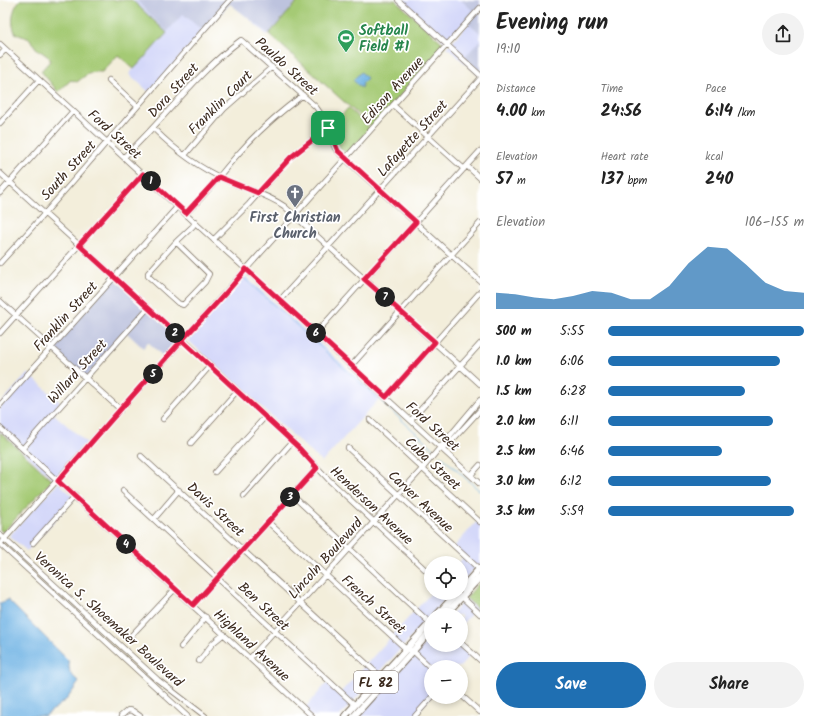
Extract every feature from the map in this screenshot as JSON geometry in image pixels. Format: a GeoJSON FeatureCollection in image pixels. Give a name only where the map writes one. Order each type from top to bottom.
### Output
{"type":"FeatureCollection","features":[{"type":"Feature","properties":{"kind":"main road"},"geometry":{"type":"LineString","coordinates":[[468,581],[479,568]]}},
{"type":"Feature","properties":{"kind":"main road"},"geometry":{"type":"LineString","coordinates":[[468,586],[480,577]]}},
{"type":"Feature","properties":{"kind":"main road"},"geometry":{"type":"LineString","coordinates":[[444,608],[451,600]]}},
{"type":"Feature","properties":{"kind":"main road","name":"FL 82"},"geometry":{"type":"LineString","coordinates":[[354,716],[424,631]]}},
{"type":"Feature","properties":{"kind":"main road","name":"FL 82"},"geometry":{"type":"LineString","coordinates":[[417,641],[424,636]]}},
{"type":"Feature","properties":{"kind":"main road","name":"FL 82"},"geometry":{"type":"LineString","coordinates":[[345,716],[381,677],[409,650]]}},
{"type":"Feature","properties":{"kind":"street","name":"South Street"},"geometry":{"type":"LineString","coordinates":[[0,263],[108,142],[137,106],[230,0]]}},
{"type":"Feature","properties":{"kind":"street"},"geometry":{"type":"LineString","coordinates":[[398,0],[480,75]]}},
{"type":"Feature","properties":{"kind":"street","name":"Edison Avenue"},"geometry":{"type":"LineString","coordinates":[[0,544],[480,8]]}},
{"type":"Feature","properties":{"kind":"street","name":"Pauldo Street"},"geometry":{"type":"LineString","coordinates":[[241,40],[316,107],[328,128],[335,148],[480,281]]}},
{"type":"Feature","properties":{"kind":"street","name":"Dora Street"},"geometry":{"type":"LineString","coordinates":[[124,157],[154,129],[194,81],[241,40]]}},
{"type":"Feature","properties":{"kind":"street","name":"Ford Street"},"geometry":{"type":"LineString","coordinates":[[0,44],[195,221],[480,484]]}},
{"type":"Feature","properties":{"kind":"street"},"geometry":{"type":"LineString","coordinates":[[0,55],[5,50]]}},
{"type":"Feature","properties":{"kind":"street","name":"Franklin Court"},"geometry":{"type":"LineString","coordinates":[[184,155],[224,109],[272,67]]}},
{"type":"Feature","properties":{"kind":"street","name":"Lafayette Street"},"geometry":{"type":"LineString","coordinates":[[280,300],[480,79]]}},
{"type":"Feature","properties":{"kind":"street"},"geometry":{"type":"LineString","coordinates":[[0,123],[39,80]]}},
{"type":"Feature","properties":{"kind":"street"},"geometry":{"type":"LineString","coordinates":[[109,80],[137,106]]}},
{"type":"Feature","properties":{"kind":"street"},"geometry":{"type":"LineString","coordinates":[[186,213],[219,177],[240,151],[262,129],[303,95]]}},
{"type":"Feature","properties":{"kind":"street"},"geometry":{"type":"LineString","coordinates":[[393,105],[428,136],[480,178]]}},
{"type":"Feature","properties":{"kind":"street"},"geometry":{"type":"LineString","coordinates":[[0,193],[73,111]]}},
{"type":"Feature","properties":{"kind":"street"},"geometry":{"type":"LineString","coordinates":[[214,239],[238,216],[291,157],[328,128]]}},
{"type":"Feature","properties":{"kind":"street"},"geometry":{"type":"LineString","coordinates":[[154,129],[184,155],[219,177],[275,200],[329,246],[480,384]]}},
{"type":"Feature","properties":{"kind":"street"},"geometry":{"type":"LineString","coordinates":[[316,333],[480,151]]}},
{"type":"Feature","properties":{"kind":"street","name":"Henderson Avenue"},"geometry":{"type":"LineString","coordinates":[[0,173],[266,417],[317,468],[424,568]]}},
{"type":"Feature","properties":{"kind":"street"},"geometry":{"type":"LineString","coordinates":[[0,334],[143,174]]}},
{"type":"Feature","properties":{"kind":"street","name":"Franklin Street"},"geometry":{"type":"LineString","coordinates":[[0,405],[178,206]]}},
{"type":"Feature","properties":{"kind":"street"},"geometry":{"type":"LineString","coordinates":[[176,242],[209,274],[205,282],[183,305],[178,303],[148,276],[148,273],[176,242],[193,226],[195,221]]}},
{"type":"Feature","properties":{"kind":"street"},"geometry":{"type":"LineString","coordinates":[[351,366],[480,223]]}},
{"type":"Feature","properties":{"kind":"street"},"geometry":{"type":"LineString","coordinates":[[386,397],[480,292]]}},
{"type":"Feature","properties":{"kind":"street"},"geometry":{"type":"LineString","coordinates":[[0,301],[120,410]]}},
{"type":"Feature","properties":{"kind":"street","name":"Willard Street"},"geometry":{"type":"LineString","coordinates":[[23,448],[148,308]]}},
{"type":"Feature","properties":{"kind":"street"},"geometry":{"type":"LineString","coordinates":[[411,420],[480,344]]}},
{"type":"Feature","properties":{"kind":"street"},"geometry":{"type":"LineString","coordinates":[[163,419],[210,366]]}},
{"type":"Feature","properties":{"kind":"street"},"geometry":{"type":"LineString","coordinates":[[191,443],[237,391]]}},
{"type":"Feature","properties":{"kind":"street","name":"Lincoln Boulevard"},"geometry":{"type":"LineString","coordinates":[[250,658],[441,448],[444,442],[480,400]]}},
{"type":"Feature","properties":{"kind":"street","name":"Lincoln Boulevard"},"geometry":{"type":"LineString","coordinates":[[441,448],[448,445],[480,410]]}},
{"type":"Feature","properties":{"kind":"street"},"geometry":{"type":"LineString","coordinates":[[215,472],[266,417]]}},
{"type":"Feature","properties":{"kind":"street","name":"Cuba Street"},"geometry":{"type":"LineString","coordinates":[[370,420],[480,522]]}},
{"type":"Feature","properties":{"kind":"street","name":"Highland Avenue"},"geometry":{"type":"LineString","coordinates":[[0,428],[312,716]]}},
{"type":"Feature","properties":{"kind":"street"},"geometry":{"type":"LineString","coordinates":[[244,496],[292,442]]}},
{"type":"Feature","properties":{"kind":"street","name":"Carver Avenue"},"geometry":{"type":"LineString","coordinates":[[348,448],[479,568]]}},
{"type":"Feature","properties":{"kind":"street","name":"Davis Street"},"geometry":{"type":"LineString","coordinates":[[142,456],[381,677]]}},
{"type":"Feature","properties":{"kind":"street"},"geometry":{"type":"LineString","coordinates":[[471,475],[480,464]]}},
{"type":"Feature","properties":{"kind":"street"},"geometry":{"type":"LineString","coordinates":[[193,605],[317,468]]}},
{"type":"Feature","properties":{"kind":"street"},"geometry":{"type":"LineString","coordinates":[[154,519],[179,490]]}},
{"type":"Feature","properties":{"kind":"street","name":"Ben Street"},"geometry":{"type":"LineString","coordinates":[[123,491],[355,705]]}},
{"type":"Feature","properties":{"kind":"street"},"geometry":{"type":"LineString","coordinates":[[292,495],[424,616]]}},
{"type":"Feature","properties":{"kind":"street"},"geometry":{"type":"LineString","coordinates":[[33,543],[75,496]]}},
{"type":"Feature","properties":{"kind":"street","name":"French Street"},"geometry":{"type":"LineString","coordinates":[[268,522],[325,575],[424,662]]}},
{"type":"Feature","properties":{"kind":"street","name":"Veronica S. Shoemaker Boulevard"},"geometry":{"type":"LineString","coordinates":[[0,535],[158,680],[205,716]]}},
{"type":"Feature","properties":{"kind":"street","name":"Veronica S. Shoemaker Boulevard"},"geometry":{"type":"LineString","coordinates":[[0,544],[187,716]]}},
{"type":"Feature","properties":{"kind":"street"},"geometry":{"type":"LineString","coordinates":[[128,639],[175,589]]}},
{"type":"Feature","properties":{"kind":"street"},"geometry":{"type":"LineString","coordinates":[[464,600],[480,614]]}},
{"type":"Feature","properties":{"kind":"street"},"geometry":{"type":"LineString","coordinates":[[181,647],[206,617]]}},
{"type":"Feature","properties":{"kind":"street"},"geometry":{"type":"LineString","coordinates":[[199,661],[210,646],[224,634]]}},
{"type":"Feature","properties":{"kind":"street"},"geometry":{"type":"LineString","coordinates":[[468,649],[480,660]]}},
{"type":"Feature","properties":{"kind":"street"},"geometry":{"type":"LineString","coordinates":[[468,701],[480,712],[478,716]]}},
{"type":"Feature","properties":{"kind":"street"},"geometry":{"type":"LineString","coordinates":[[415,716],[426,704]]}},
{"type":"Feature","properties":{"kind":"street"},"geometry":{"type":"LineString","coordinates":[[120,716],[128,710],[133,710],[140,716]]}},
{"type":"Feature","properties":{"kind":"shaded area"},"geometry":{"type":"Polygon","coordinates":[[[132,0],[290,0],[267,35],[229,1],[149,92],[129,74],[167,33],[132,0]]]}},
{"type":"Feature","properties":{"kind":"shaded area"},"geometry":{"type":"Polygon","coordinates":[[[136,0],[292,0],[296,3],[269,34],[230,4],[204,32],[183,14],[167,32],[136,0]]]}},
{"type":"Feature","properties":{"kind":"shaded area"},"geometry":{"type":"Polygon","coordinates":[[[398,0],[480,0],[480,5],[446,43],[398,0]]]}},
{"type":"Feature","properties":{"kind":"shaded area"},"geometry":{"type":"Polygon","coordinates":[[[461,0],[480,0],[480,33],[464,19],[472,10],[461,0]]]}},
{"type":"Feature","properties":{"kind":"shaded area"},"geometry":{"type":"Polygon","coordinates":[[[480,11],[480,77],[447,47],[480,11]]]}},
{"type":"Feature","properties":{"kind":"shaded area"},"geometry":{"type":"Polygon","coordinates":[[[480,40],[480,71],[465,57],[480,40]]]}},
{"type":"Feature","properties":{"kind":"shaded area"},"geometry":{"type":"Polygon","coordinates":[[[245,276],[380,398],[322,462],[188,339],[245,276]]]}},
{"type":"Feature","properties":{"kind":"shaded area"},"geometry":{"type":"Polygon","coordinates":[[[114,278],[180,340],[165,358],[148,342],[143,348],[126,332],[85,379],[50,348],[114,278]]]}},
{"type":"Feature","properties":{"kind":"shaded area"},"geometry":{"type":"Polygon","coordinates":[[[28,373],[62,404],[54,414],[88,444],[50,486],[54,480],[0,430],[0,404],[28,373]]]}},
{"type":"Feature","properties":{"kind":"shaded area"},"geometry":{"type":"Polygon","coordinates":[[[61,480],[61,485],[75,498],[27,551],[9,536],[61,480]]]}},
{"type":"Feature","properties":{"kind":"shaded area"},"geometry":{"type":"Polygon","coordinates":[[[480,518],[480,563],[468,576],[468,556],[461,556],[453,548],[480,518]]]}},
{"type":"Feature","properties":{"kind":"shaded area"},"geometry":{"type":"Polygon","coordinates":[[[425,600],[445,600],[437,608],[424,608],[424,623],[340,716],[309,716],[303,710],[328,682],[340,693],[425,600]]]}},
{"type":"Feature","properties":{"kind":"shaded area"},"geometry":{"type":"Polygon","coordinates":[[[464,600],[466,600],[476,609],[468,618],[468,608],[457,608],[464,600]]]}},
{"type":"Feature","properties":{"kind":"shaded area"},"geometry":{"type":"Polygon","coordinates":[[[424,644],[424,652],[468,651],[471,654],[466,660],[424,660],[425,704],[415,716],[358,716],[424,644]]]}},
{"type":"Feature","properties":{"kind":"green space"},"geometry":{"type":"Polygon","coordinates":[[[20,0],[132,0],[167,33],[134,69],[118,55],[102,72],[88,74],[77,82],[71,80],[58,92],[41,71],[50,61],[50,58],[36,48],[30,39],[16,34],[14,30],[14,12],[20,0]]]}},
{"type":"Feature","properties":{"kind":"green space"},"geometry":{"type":"Polygon","coordinates":[[[299,0],[395,0],[445,45],[372,127],[269,34],[299,0]]]}},
{"type":"Feature","properties":{"kind":"green space"},"geometry":{"type":"Polygon","coordinates":[[[348,108],[370,128],[347,154],[340,148],[332,127],[348,108]]]}},
{"type":"Feature","properties":{"kind":"green space"},"geometry":{"type":"Polygon","coordinates":[[[0,432],[52,480],[3,532],[0,530],[0,432]]]}},
{"type":"Feature","properties":{"kind":"green space"},"geometry":{"type":"Polygon","coordinates":[[[480,582],[480,611],[468,600],[468,596],[480,582]]]}},
{"type":"Feature","properties":{"kind":"water"},"geometry":{"type":"Polygon","coordinates":[[[361,72],[367,78],[362,84],[363,85],[361,88],[353,80],[361,72]]]}},
{"type":"Feature","properties":{"kind":"water"},"geometry":{"type":"Polygon","coordinates":[[[8,600],[68,660],[70,673],[79,682],[67,699],[45,716],[0,716],[0,603],[8,600]]]}},
{"type":"Feature","properties":{"kind":"waterway"},"geometry":{"type":"LineString","coordinates":[[244,278],[434,449]]}},
{"type":"Feature","properties":{"kind":"waterway"},"geometry":{"type":"LineString","coordinates":[[440,455],[480,491]]}},
{"type":"Feature","properties":{"kind":"place","name":"Softball Field #1"},"geometry":{"type":"Point","coordinates":[346,53]}},
{"type":"Feature","properties":{"kind":"place","name":"First Christian Church"},"geometry":{"type":"Point","coordinates":[295,208]}},
{"type":"Feature","properties":{"kind":"route"},"geometry":{"type":"LineString","coordinates":[[328,128],[323,130],[291,157],[258,193],[219,177],[186,213],[143,174],[79,245],[178,335],[183,340],[185,343],[308,457],[317,468],[193,605],[58,481],[120,410],[183,340],[246,269],[386,397],[435,342],[364,279],[416,222],[341,155],[335,148],[328,128]]}}]}
